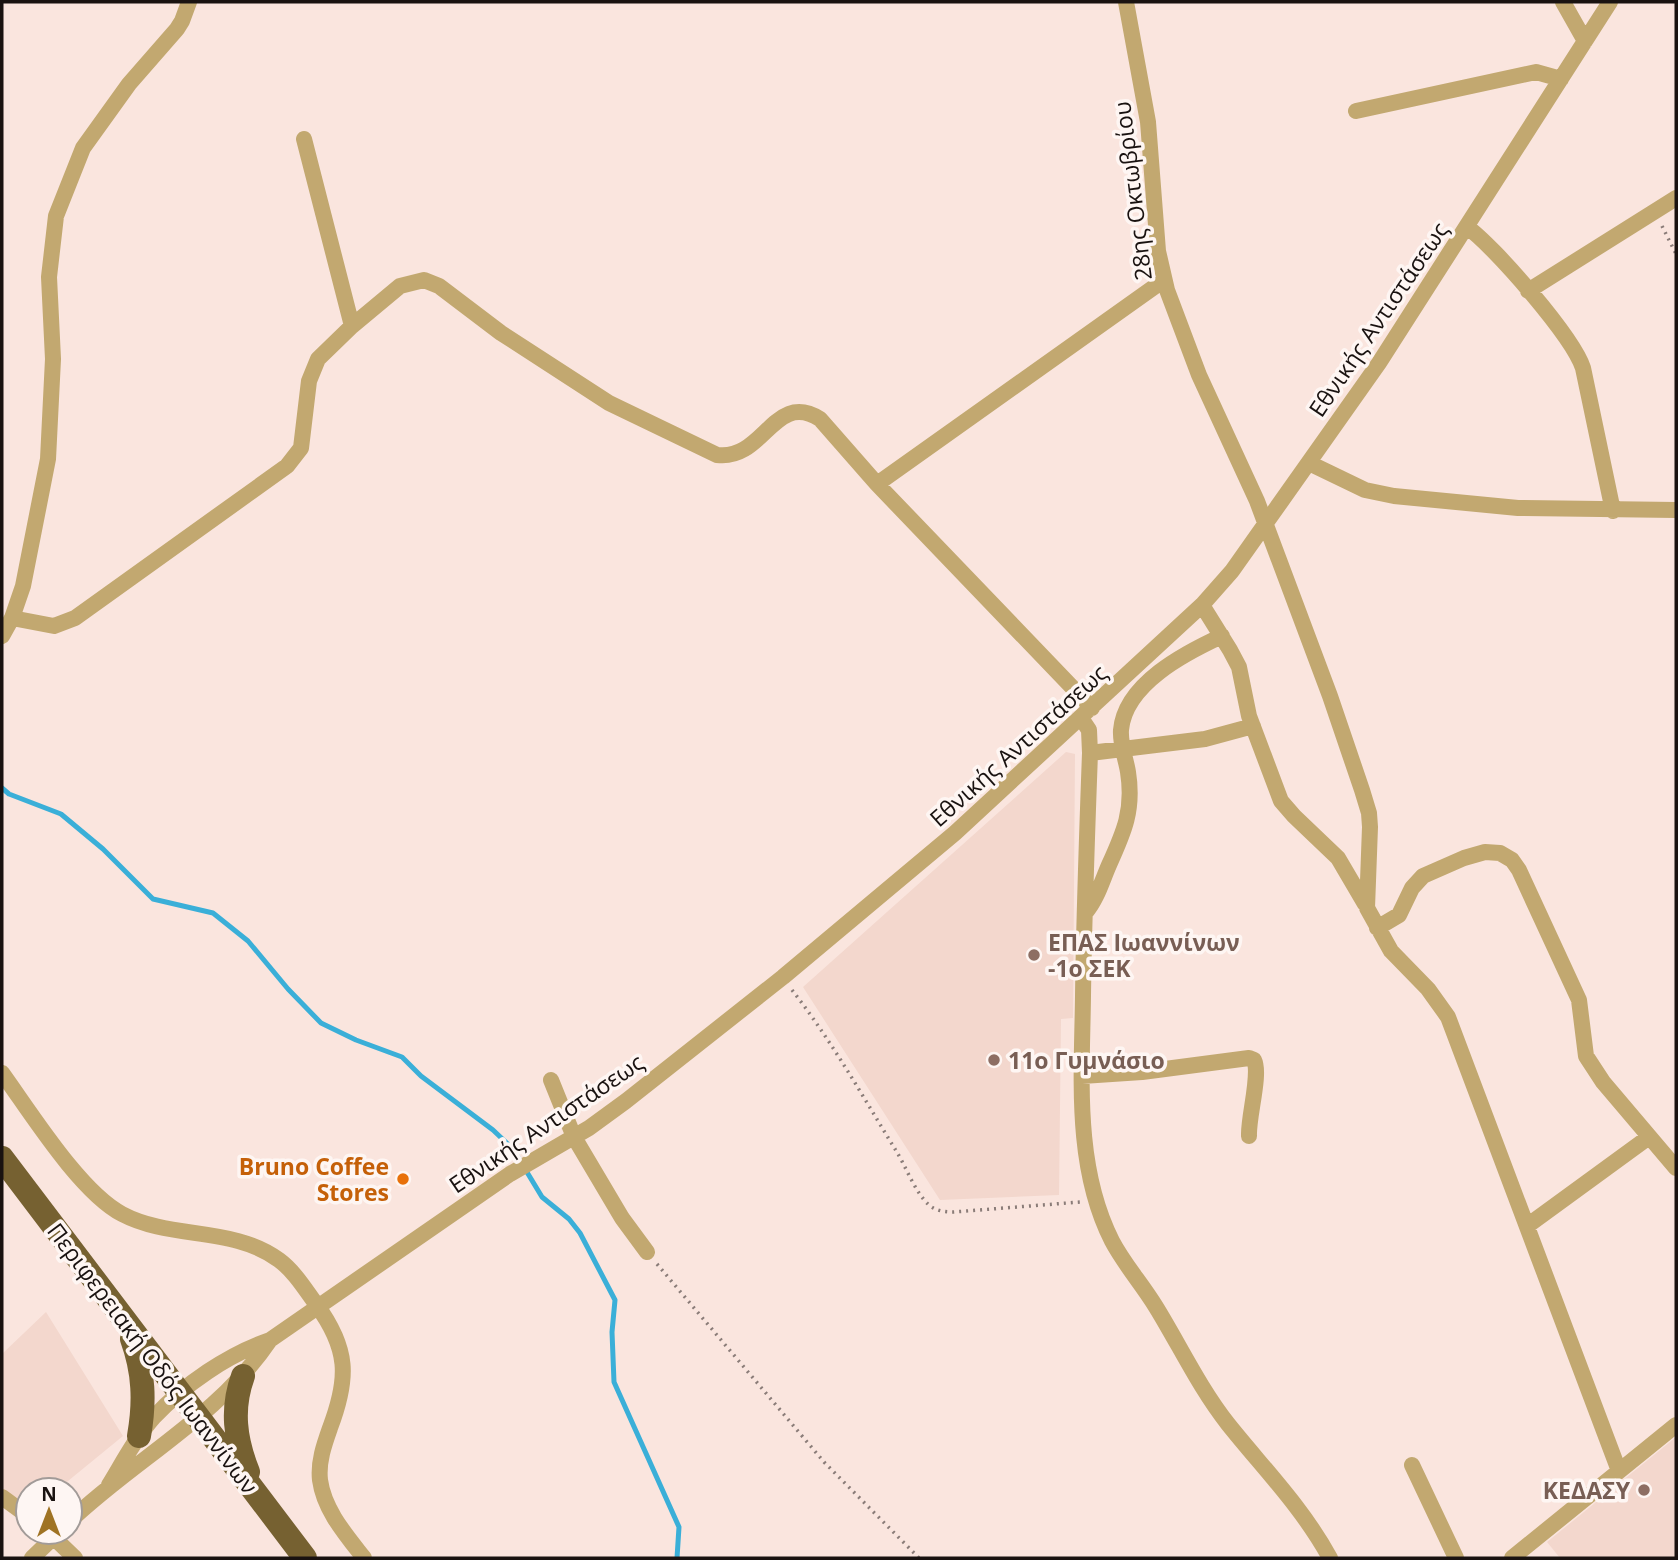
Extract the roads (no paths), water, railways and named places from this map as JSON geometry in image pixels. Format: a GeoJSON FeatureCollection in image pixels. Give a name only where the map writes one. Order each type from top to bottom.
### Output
{"type":"FeatureCollection","features":[{"type":"Feature","properties":{"kind":"highway","name":"Περιφερειακή Οδός Ιωαννίνων"},"geometry":{"type":"LineString","coordinates":[[2,1158],[305,1558]]}},
{"type":"Feature","properties":{"kind":"highway"},"geometry":{"type":"LineString","coordinates":[[124,1319],[142,1373],[144,1394],[139,1436]]}},
{"type":"Feature","properties":{"kind":"highway"},"geometry":{"type":"LineString","coordinates":[[243,1376],[237,1393],[235,1425],[257,1496]]}},
{"type":"Feature","properties":{"kind":"street"},"geometry":{"type":"LineString","coordinates":[[2,636],[12,618],[23,586],[50,440],[53,359],[49,277],[56,216],[83,148],[129,84],[183,21],[188,2]]}},
{"type":"Feature","properties":{"kind":"street","name":"28ης Οκτωβρίου"},"geometry":{"type":"LineString","coordinates":[[1126,2],[1150,140],[1157,239],[1164,280],[1199,375],[1247,476],[1266,524],[1331,696],[1369,813],[1367,908]]}},
{"type":"Feature","properties":{"kind":"street"},"geometry":{"type":"LineString","coordinates":[[1563,2],[1585,41]]}},
{"type":"Feature","properties":{"kind":"street","name":"Εθνικής Αντιστάσεως"},"geometry":{"type":"LineString","coordinates":[[109,1485],[153,1418],[180,1394],[233,1355],[270,1340],[510,1174],[574,1137],[626,1101],[782,977],[955,833],[1202,605],[1232,571],[1379,363],[1610,2]]}},
{"type":"Feature","properties":{"kind":"street"},"geometry":{"type":"LineString","coordinates":[[1356,111],[1536,72],[1561,79]]}},
{"type":"Feature","properties":{"kind":"street"},"geometry":{"type":"LineString","coordinates":[[304,139],[352,326]]}},
{"type":"Feature","properties":{"kind":"street"},"geometry":{"type":"LineString","coordinates":[[1528,291],[1676,198]]}},
{"type":"Feature","properties":{"kind":"street"},"geometry":{"type":"LineString","coordinates":[[1467,227],[1480,236],[1576,350],[1581,360],[1613,511]]}},
{"type":"Feature","properties":{"kind":"street"},"geometry":{"type":"LineString","coordinates":[[877,484],[1164,280]]}},
{"type":"Feature","properties":{"kind":"street"},"geometry":{"type":"LineString","coordinates":[[12,618],[54,626],[75,618],[287,466],[301,448],[309,382],[312,371],[324,352],[405,283],[431,282],[609,403],[717,455],[727,457],[741,453],[787,413],[808,411],[820,419],[1086,713],[1090,753],[1082,1076],[1085,1138],[1096,1201],[1119,1253],[1155,1306],[1206,1393],[1301,1510],[1330,1558]]}},
{"type":"Feature","properties":{"kind":"street"},"geometry":{"type":"LineString","coordinates":[[1309,463],[1365,490],[1394,496],[1518,508],[1676,510]]}},
{"type":"Feature","properties":{"kind":"street"},"geometry":{"type":"LineString","coordinates":[[1202,605],[1239,667],[1253,726],[1281,801],[1338,858],[1391,951],[1429,989],[1445,1011],[1619,1471]]}},
{"type":"Feature","properties":{"kind":"street"},"geometry":{"type":"LineString","coordinates":[[1084,914],[1095,899],[1126,826],[1130,787],[1122,748],[1122,722],[1130,703],[1180,658],[1222,636]]}},
{"type":"Feature","properties":{"kind":"street"},"geometry":{"type":"LineString","coordinates":[[1090,753],[1205,739],[1253,726]]}},
{"type":"Feature","properties":{"kind":"street"},"geometry":{"type":"LineString","coordinates":[[1377,928],[1399,915],[1412,888],[1423,876],[1473,855],[1492,852],[1507,856],[1519,870],[1578,1000],[1586,1056],[1603,1082],[1676,1168]]}},
{"type":"Feature","properties":{"kind":"street"},"geometry":{"type":"LineString","coordinates":[[1082,1076],[1142,1072],[1249,1058],[1254,1060],[1257,1069],[1250,1108],[1249,1136]]}},
{"type":"Feature","properties":{"kind":"street"},"geometry":{"type":"LineString","coordinates":[[2,1073],[77,1175],[105,1204],[142,1223],[164,1229],[230,1238],[267,1251],[292,1273],[317,1306],[334,1331],[340,1346],[344,1381],[341,1400],[324,1446],[320,1477],[330,1510],[363,1558]]}},
{"type":"Feature","properties":{"kind":"street"},"geometry":{"type":"LineString","coordinates":[[551,1080],[574,1137],[622,1218],[647,1252]]}},
{"type":"Feature","properties":{"kind":"street"},"geometry":{"type":"LineString","coordinates":[[1527,1226],[1649,1137]]}},
{"type":"Feature","properties":{"kind":"street","name":"Εθνικής Αντιστάσεως"},"geometry":{"type":"LineString","coordinates":[[109,1485],[198,1418],[243,1376],[270,1340]]}},
{"type":"Feature","properties":{"kind":"street"},"geometry":{"type":"LineString","coordinates":[[1511,1558],[1676,1424]]}},
{"type":"Feature","properties":{"kind":"street"},"geometry":{"type":"LineString","coordinates":[[1412,1465],[1456,1558]]}},
{"type":"Feature","properties":{"kind":"street"},"geometry":{"type":"LineString","coordinates":[[84,1508],[109,1485]]}},
{"type":"Feature","properties":{"kind":"waterway"},"geometry":{"type":"LineString","coordinates":[[2,788],[9,794],[61,814],[103,849],[153,899],[213,913],[248,941],[321,1023],[356,1040],[402,1057],[421,1076],[493,1130],[513,1149],[542,1197],[569,1219],[580,1233],[615,1300],[612,1332],[614,1382],[679,1527],[677,1558]]}},
{"type":"Feature","properties":{"kind":"place","name":"ΕΠΑΣ Ιωαννίνων -1ο ΣΕΚ"},"geometry":{"type":"Point","coordinates":[1034,955]}},
{"type":"Feature","properties":{"kind":"place","name":"11o Γυμνάσιο"},"geometry":{"type":"Point","coordinates":[994,1060]}},
{"type":"Feature","properties":{"kind":"place","name":"Bruno Coffee Stores"},"geometry":{"type":"Point","coordinates":[403,1179]}},
{"type":"Feature","properties":{"kind":"place","name":"ΚΕΔΑΣΥ"},"geometry":{"type":"Point","coordinates":[1644,1490]}}]}
